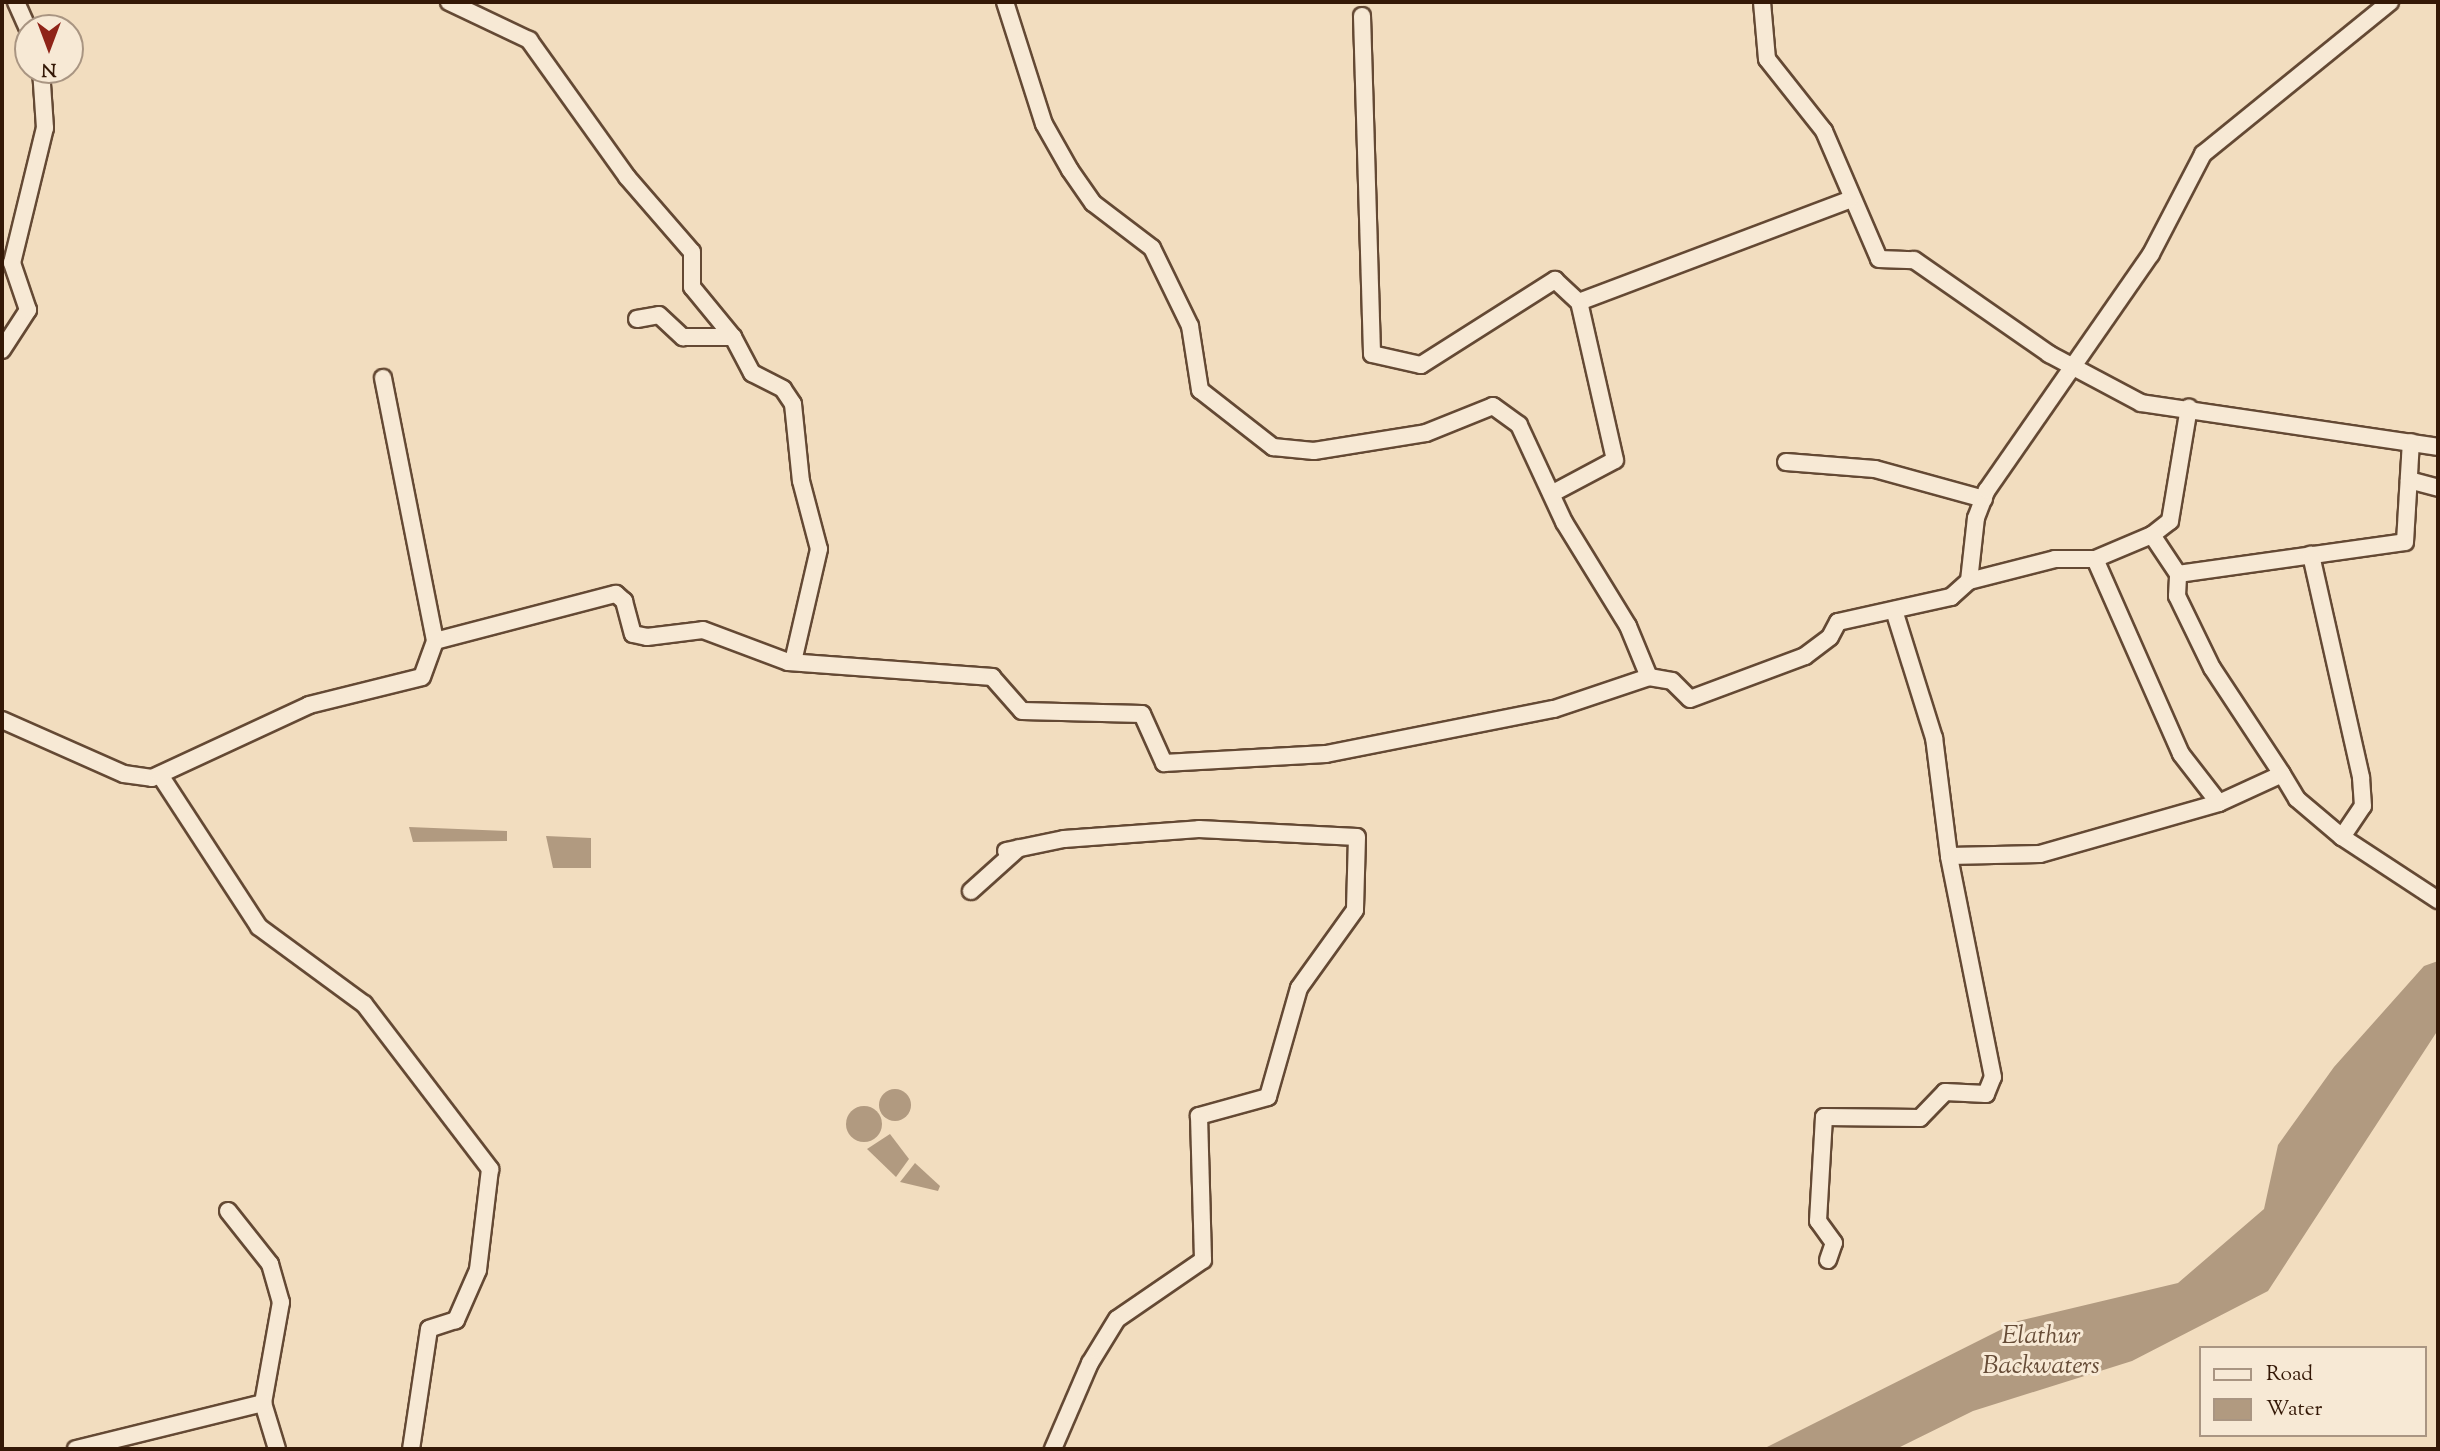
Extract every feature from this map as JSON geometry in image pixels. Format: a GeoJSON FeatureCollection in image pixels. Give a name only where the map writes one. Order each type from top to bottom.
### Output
{"type":"FeatureCollection","features":[{"type":"Feature","properties":{"kind":"street"},"geometry":{"type":"LineString","coordinates":[[449,2],[529,40],[627,177],[692,252],[692,287],[733,337],[752,373],[783,388],[793,404],[801,481],[819,549],[793,662]]}},
{"type":"Feature","properties":{"kind":"street"},"geometry":{"type":"LineString","coordinates":[[1005,2],[1044,124],[1093,203],[1152,248],[1190,326],[1200,390],[1224,415],[1273,447],[1314,451],[1426,433],[1493,406],[1519,425],[1649,677]]}},
{"type":"Feature","properties":{"kind":"street"},"geometry":{"type":"LineString","coordinates":[[1762,2],[1767,59],[1824,131],[1849,200],[1879,259],[1914,260],[2075,369],[2141,403],[2438,447]]}},
{"type":"Feature","properties":{"kind":"street"},"geometry":{"type":"LineString","coordinates":[[1969,581],[1984,499],[2151,254],[2203,154],[2390,2]]}},
{"type":"Feature","properties":{"kind":"street"},"geometry":{"type":"LineString","coordinates":[[1362,16],[1372,354],[1420,365],[1555,280],[1579,302],[1615,460],[1553,493]]}},
{"type":"Feature","properties":{"kind":"street"},"geometry":{"type":"LineString","coordinates":[[2,350],[28,310],[12,263],[45,128],[42,84]]}},
{"type":"Feature","properties":{"kind":"street"},"geometry":{"type":"LineString","coordinates":[[1579,302],[1849,200]]}},
{"type":"Feature","properties":{"kind":"street"},"geometry":{"type":"LineString","coordinates":[[637,319],[659,316],[683,337],[733,337]]}},
{"type":"Feature","properties":{"kind":"street"},"geometry":{"type":"LineString","coordinates":[[2,720],[124,774],[160,775],[309,705],[422,677],[435,642],[383,379]]}},
{"type":"Feature","properties":{"kind":"street"},"geometry":{"type":"LineString","coordinates":[[435,642],[616,594],[633,634],[703,630],[793,662],[957,671],[992,677],[1022,711],[1142,714],[1164,763],[1326,754],[1554,709],[1649,677],[1672,681],[1690,699],[1805,656],[1830,637],[1838,622],[1951,597],[1969,581],[2055,559],[2095,559],[2152,535],[2170,521],[2189,408]]}},
{"type":"Feature","properties":{"kind":"street"},"geometry":{"type":"LineString","coordinates":[[2178,575],[2405,542],[2411,442]]}},
{"type":"Feature","properties":{"kind":"street"},"geometry":{"type":"LineString","coordinates":[[1786,462],[1875,469],[1984,499]]}},
{"type":"Feature","properties":{"kind":"street"},"geometry":{"type":"LineString","coordinates":[[2409,480],[2438,488]]}},
{"type":"Feature","properties":{"kind":"street"},"geometry":{"type":"LineString","coordinates":[[2152,535],[2178,575],[2177,596],[2213,668],[2297,799],[2342,837],[2438,900]]}},
{"type":"Feature","properties":{"kind":"street"},"geometry":{"type":"LineString","coordinates":[[2311,555],[2361,777],[2362,806],[2342,837]]}},
{"type":"Feature","properties":{"kind":"street"},"geometry":{"type":"LineString","coordinates":[[2095,559],[2181,754],[2219,803]]}},
{"type":"Feature","properties":{"kind":"street"},"geometry":{"type":"LineString","coordinates":[[1828,1260],[1834,1243],[1818,1221],[1824,1117],[1920,1118],[1945,1092],[1986,1094],[1993,1077],[1949,856],[1934,738],[1894,610]]}},
{"type":"Feature","properties":{"kind":"street"},"geometry":{"type":"LineString","coordinates":[[1949,856],[2040,854],[2219,803],[2282,774]]}},
{"type":"Feature","properties":{"kind":"street"},"geometry":{"type":"LineString","coordinates":[[160,775],[233,879],[259,928],[364,1004],[490,1169],[478,1270],[456,1320],[429,1329],[411,1449]]}},
{"type":"Feature","properties":{"kind":"street"},"geometry":{"type":"LineString","coordinates":[[971,891],[1013,850],[1199,829],[1357,837],[1355,910],[1299,988],[1268,1097],[1199,1116],[1203,1261],[1117,1320],[1090,1363],[1053,1449]]}},
{"type":"Feature","properties":{"kind":"street"},"geometry":{"type":"LineString","coordinates":[[228,1211],[270,1264],[281,1301],[279,1342],[263,1403],[277,1449]]}},
{"type":"Feature","properties":{"kind":"street"},"geometry":{"type":"LineString","coordinates":[[76,1449],[263,1403]]}},
{"type":"Feature","properties":{"kind":"water"},"geometry":{"type":"Polygon","coordinates":[[[409,827],[507,831],[507,841],[413,842],[409,827]]]}},
{"type":"Feature","properties":{"kind":"water"},"geometry":{"type":"Polygon","coordinates":[[[546,836],[591,838],[591,868],[553,868],[546,836]]]}},
{"type":"Feature","properties":{"kind":"water","name":"Elathur Backwaters"},"geometry":{"type":"Polygon","coordinates":[[[2438,961],[2438,1030],[2268,1291],[2132,1361],[1973,1411],[1896,1449],[1763,1449],[2018,1321],[2178,1283],[2264,1209],[2278,1145],[2334,1067],[2424,966],[2438,961]]]}},
{"type":"Feature","properties":{"kind":"water"},"geometry":{"type":"Polygon","coordinates":[[[895,1089],[906,1094],[911,1105],[906,1116],[895,1121],[884,1116],[879,1105],[884,1094],[895,1089]]]}},
{"type":"Feature","properties":{"kind":"water"},"geometry":{"type":"Polygon","coordinates":[[[864,1106],[876,1112],[882,1124],[876,1136],[864,1142],[852,1136],[846,1124],[852,1112],[864,1106]]]}},
{"type":"Feature","properties":{"kind":"water"},"geometry":{"type":"Polygon","coordinates":[[[890,1134],[909,1159],[896,1177],[867,1149],[890,1134]]]}},
{"type":"Feature","properties":{"kind":"water"},"geometry":{"type":"Polygon","coordinates":[[[915,1163],[940,1186],[938,1191],[900,1182],[915,1163]]]}}]}
